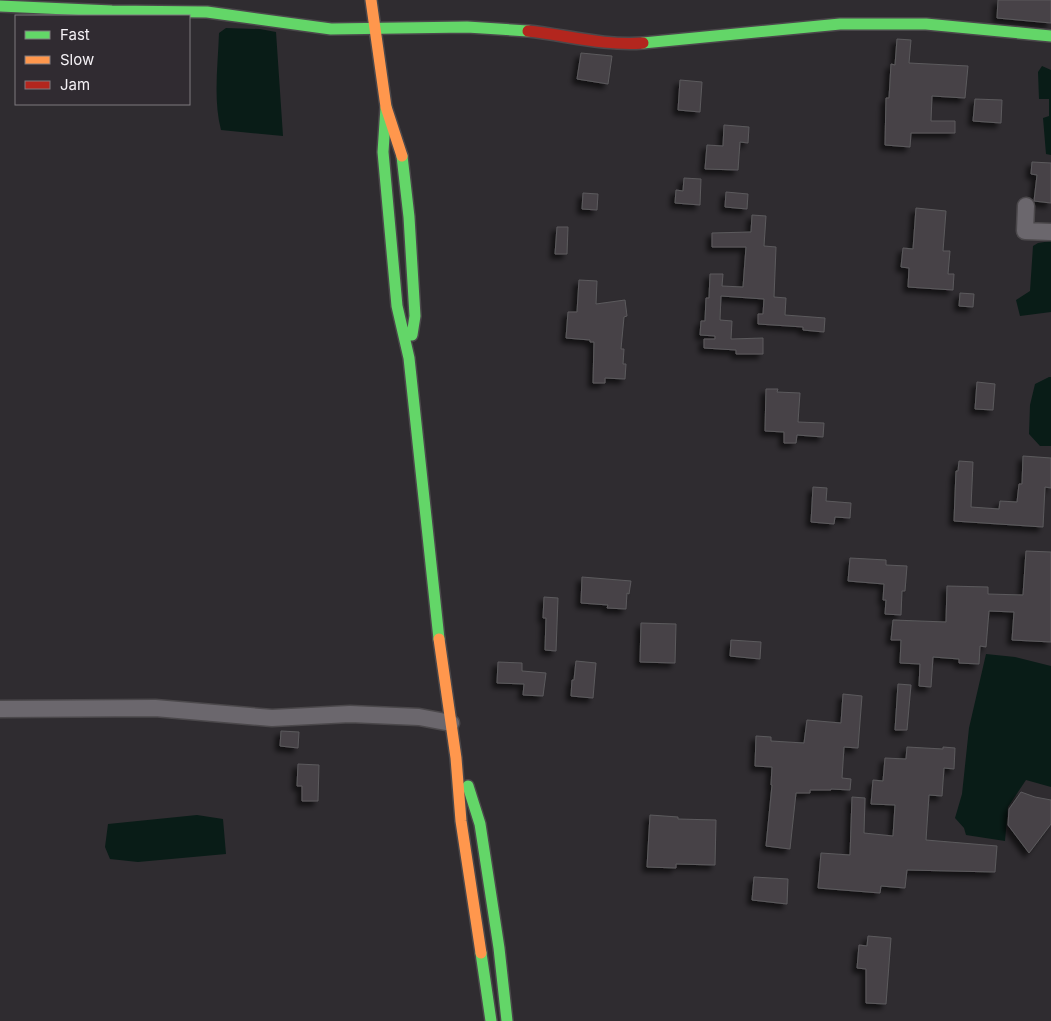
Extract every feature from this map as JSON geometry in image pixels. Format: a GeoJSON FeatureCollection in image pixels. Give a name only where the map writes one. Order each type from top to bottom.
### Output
{"type":"FeatureCollection","features":[{"type":"Feature","properties":{"kind":"main road"},"geometry":{"type":"LineString","coordinates":[[371,0],[386,107],[402,157],[409,217],[415,316],[409,358]]}},
{"type":"Feature","properties":{"kind":"main road"},"geometry":{"type":"LineString","coordinates":[[4,6],[112,11],[207,12],[331,29],[467,27],[530,31],[583,40],[629,44],[840,24],[926,24],[1051,36]]}},
{"type":"Feature","properties":{"kind":"main road"},"geometry":{"type":"LineString","coordinates":[[386,107],[383,152],[397,306],[409,358],[438,634],[456,758],[461,821],[491,1021]]}},
{"type":"Feature","properties":{"kind":"main road"},"geometry":{"type":"LineString","coordinates":[[456,758],[468,786],[480,824],[499,948],[507,1021]]}},
{"type":"Feature","properties":{"kind":"street"},"geometry":{"type":"LineString","coordinates":[[1026,206],[1025,231],[1051,232]]}},
{"type":"Feature","properties":{"kind":"street"},"geometry":{"type":"LineString","coordinates":[[0,710],[155,708],[272,718],[350,714],[419,717],[451,722]]}},
{"type":"Feature","properties":{"kind":"shaded area"},"geometry":{"type":"Polygon","coordinates":[[[226,28],[260,29],[276,32],[283,136],[221,130],[217,106],[217,70],[219,33],[226,28]]]}},
{"type":"Feature","properties":{"kind":"shaded area"},"geometry":{"type":"Polygon","coordinates":[[[1042,66],[1051,70],[1051,155],[1046,154],[1043,118],[1049,116],[1049,99],[1039,99],[1038,72],[1042,66]]]}},
{"type":"Feature","properties":{"kind":"shaded area"},"geometry":{"type":"Polygon","coordinates":[[[1051,241],[1051,312],[1020,316],[1016,300],[1030,291],[1033,246],[1038,243],[1051,241]]]}},
{"type":"Feature","properties":{"kind":"shaded area"},"geometry":{"type":"Polygon","coordinates":[[[1051,377],[1051,446],[1040,446],[1029,434],[1030,405],[1035,384],[1051,377]]]}},
{"type":"Feature","properties":{"kind":"shaded area"},"geometry":{"type":"Polygon","coordinates":[[[986,654],[1015,657],[1051,666],[1051,787],[1026,780],[1008,807],[1005,841],[966,835],[964,828],[955,818],[962,794],[969,728],[986,654]]]}},
{"type":"Feature","properties":{"kind":"shaded area"},"geometry":{"type":"Polygon","coordinates":[[[197,815],[223,819],[226,854],[138,862],[110,859],[105,847],[108,824],[197,815]]]}},
{"type":"Feature","properties":{"kind":"building"},"geometry":{"type":"Polygon","coordinates":[[[998,0],[1051,0],[1051,23],[997,18],[998,0]]]}},
{"type":"Feature","properties":{"kind":"building"},"geometry":{"type":"Polygon","coordinates":[[[897,39],[911,40],[909,63],[968,66],[965,98],[932,96],[931,121],[955,121],[955,133],[911,133],[910,147],[885,145],[886,98],[889,98],[891,64],[895,65],[897,39]]]}},
{"type":"Feature","properties":{"kind":"building"},"geometry":{"type":"Polygon","coordinates":[[[581,53],[612,56],[608,84],[577,79],[581,53]]]}},
{"type":"Feature","properties":{"kind":"building"},"geometry":{"type":"Polygon","coordinates":[[[680,80],[702,82],[700,112],[678,110],[680,80]]]}},
{"type":"Feature","properties":{"kind":"building"},"geometry":{"type":"Polygon","coordinates":[[[975,99],[1002,100],[1001,123],[973,121],[975,99]]]}},
{"type":"Feature","properties":{"kind":"building"},"geometry":{"type":"Polygon","coordinates":[[[724,125],[749,127],[748,143],[740,142],[738,170],[705,169],[707,145],[723,146],[724,125]]]}},
{"type":"Feature","properties":{"kind":"building"},"geometry":{"type":"Polygon","coordinates":[[[1032,162],[1051,163],[1051,203],[1034,201],[1037,175],[1031,174],[1032,162]]]}},
{"type":"Feature","properties":{"kind":"building"},"geometry":{"type":"Polygon","coordinates":[[[684,178],[701,179],[700,205],[675,203],[676,190],[683,191],[684,178]]]}},
{"type":"Feature","properties":{"kind":"building"},"geometry":{"type":"Polygon","coordinates":[[[726,192],[748,194],[747,209],[725,207],[726,192]]]}},
{"type":"Feature","properties":{"kind":"building"},"geometry":{"type":"Polygon","coordinates":[[[583,193],[598,194],[597,210],[582,209],[583,193]]]}},
{"type":"Feature","properties":{"kind":"building"},"geometry":{"type":"Polygon","coordinates":[[[916,208],[946,211],[943,251],[950,251],[948,274],[954,274],[953,290],[908,287],[909,268],[901,267],[903,248],[913,249],[916,208]]]}},
{"type":"Feature","properties":{"kind":"building"},"geometry":{"type":"Polygon","coordinates":[[[752,215],[766,216],[764,246],[776,247],[774,297],[786,298],[785,315],[825,318],[824,332],[803,330],[803,327],[758,324],[758,314],[763,314],[764,299],[721,296],[720,320],[732,321],[731,339],[763,338],[763,354],[736,354],[736,350],[704,348],[704,339],[715,339],[715,336],[700,335],[701,321],[705,321],[706,298],[709,298],[710,274],[723,274],[722,286],[743,287],[746,247],[712,247],[712,233],[751,232],[752,215]]]}},
{"type":"Feature","properties":{"kind":"building"},"geometry":{"type":"Polygon","coordinates":[[[557,227],[568,227],[567,254],[555,254],[557,227]]]}},
{"type":"Feature","properties":{"kind":"building"},"geometry":{"type":"Polygon","coordinates":[[[579,280],[597,281],[596,304],[625,300],[627,316],[624,317],[621,349],[624,349],[623,364],[626,364],[625,379],[605,378],[605,383],[593,383],[594,342],[566,338],[568,312],[577,312],[579,280]]]}},
{"type":"Feature","properties":{"kind":"building"},"geometry":{"type":"Polygon","coordinates":[[[960,293],[974,294],[973,307],[959,306],[960,293]]]}},
{"type":"Feature","properties":{"kind":"building"},"geometry":{"type":"Polygon","coordinates":[[[977,382],[995,384],[993,410],[975,409],[977,382]]]}},
{"type":"Feature","properties":{"kind":"building"},"geometry":{"type":"Polygon","coordinates":[[[766,389],[778,389],[777,392],[800,393],[798,422],[824,423],[823,437],[797,435],[796,443],[784,443],[784,432],[765,431],[766,389]]]}},
{"type":"Feature","properties":{"kind":"building"},"geometry":{"type":"Polygon","coordinates":[[[1023,456],[1051,458],[1051,488],[1045,487],[1043,527],[954,521],[956,471],[958,471],[959,461],[973,462],[971,507],[999,509],[1000,501],[1017,502],[1019,484],[1022,484],[1023,456]]]}},
{"type":"Feature","properties":{"kind":"building"},"geometry":{"type":"Polygon","coordinates":[[[813,487],[827,488],[826,501],[851,503],[850,518],[835,517],[834,524],[811,522],[813,487]]]}},
{"type":"Feature","properties":{"kind":"building"},"geometry":{"type":"Polygon","coordinates":[[[1026,551],[1051,552],[1051,642],[1012,640],[1014,612],[989,611],[986,647],[980,646],[979,664],[959,663],[959,659],[933,657],[931,687],[919,686],[920,664],[900,663],[901,640],[891,640],[893,620],[946,622],[947,586],[988,587],[988,594],[1023,595],[1026,551]]]}},
{"type":"Feature","properties":{"kind":"building"},"geometry":{"type":"Polygon","coordinates":[[[850,558],[886,560],[886,565],[907,566],[905,591],[902,591],[901,615],[885,614],[886,600],[883,600],[884,584],[848,581],[850,558]]]}},
{"type":"Feature","properties":{"kind":"building"},"geometry":{"type":"Polygon","coordinates":[[[582,577],[631,581],[629,594],[627,593],[626,609],[607,608],[608,605],[581,603],[582,577]]]}},
{"type":"Feature","properties":{"kind":"building"},"geometry":{"type":"Polygon","coordinates":[[[544,597],[558,598],[556,651],[545,650],[546,618],[543,618],[544,597]]]}},
{"type":"Feature","properties":{"kind":"building"},"geometry":{"type":"Polygon","coordinates":[[[641,623],[676,624],[675,663],[640,662],[641,623]]]}},
{"type":"Feature","properties":{"kind":"building"},"geometry":{"type":"Polygon","coordinates":[[[731,640],[761,642],[760,659],[730,656],[731,640]]]}},
{"type":"Feature","properties":{"kind":"building"},"geometry":{"type":"Polygon","coordinates":[[[576,661],[596,663],[593,698],[571,696],[576,661]]]}},
{"type":"Feature","properties":{"kind":"building"},"geometry":{"type":"Polygon","coordinates":[[[498,662],[522,663],[522,671],[546,673],[543,696],[523,695],[524,684],[497,683],[498,662]]]}},
{"type":"Feature","properties":{"kind":"building"},"geometry":{"type":"Polygon","coordinates":[[[898,684],[911,685],[907,730],[895,730],[898,684]]]}},
{"type":"Feature","properties":{"kind":"building"},"geometry":{"type":"Polygon","coordinates":[[[843,694],[862,696],[858,748],[844,747],[842,778],[851,779],[850,790],[810,790],[810,793],[796,793],[790,849],[766,846],[772,767],[755,766],[756,736],[771,737],[771,741],[804,743],[807,720],[841,723],[843,694]]]}},
{"type":"Feature","properties":{"kind":"building"},"geometry":{"type":"Polygon","coordinates":[[[281,731],[299,732],[298,748],[280,746],[281,731]]]}},
{"type":"Feature","properties":{"kind":"building"},"geometry":{"type":"Polygon","coordinates":[[[907,747],[955,748],[954,769],[944,768],[942,796],[929,795],[926,840],[997,846],[995,872],[907,870],[905,888],[881,886],[880,893],[818,888],[821,853],[850,855],[852,797],[865,798],[864,833],[893,836],[895,805],[871,804],[873,780],[883,781],[885,758],[906,759],[907,747]]]}},
{"type":"Feature","properties":{"kind":"building"},"geometry":{"type":"Polygon","coordinates":[[[298,764],[319,765],[318,801],[302,801],[302,786],[297,786],[298,764]]]}},
{"type":"Feature","properties":{"kind":"building"},"geometry":{"type":"Polygon","coordinates":[[[1021,792],[1051,800],[1051,824],[1029,853],[1008,825],[1009,809],[1021,792]]]}},
{"type":"Feature","properties":{"kind":"building"},"geometry":{"type":"Polygon","coordinates":[[[650,815],[678,817],[678,819],[716,820],[715,865],[676,864],[676,868],[647,867],[650,815]]]}},
{"type":"Feature","properties":{"kind":"building"},"geometry":{"type":"Polygon","coordinates":[[[754,877],[788,879],[787,904],[752,900],[754,877]]]}},
{"type":"Feature","properties":{"kind":"building"},"geometry":{"type":"Polygon","coordinates":[[[868,936],[891,938],[886,1004],[866,1003],[866,969],[857,968],[859,945],[867,946],[868,936]]]}},
{"type":"Feature","properties":{"kind":"traffic: fast"},"geometry":{"type":"LineString","coordinates":[[0,6],[112,11],[207,12],[331,29],[467,27],[528,31]]}},
{"type":"Feature","properties":{"kind":"traffic: fast"},"geometry":{"type":"LineString","coordinates":[[643,43],[840,24],[926,24],[1051,36]]}},
{"type":"Feature","properties":{"kind":"traffic: fast"},"geometry":{"type":"LineString","coordinates":[[386,107],[383,152],[397,306],[409,358],[439,639]]}},
{"type":"Feature","properties":{"kind":"traffic: fast"},"geometry":{"type":"LineString","coordinates":[[402,156],[409,217],[415,316],[412,335]]}},
{"type":"Feature","properties":{"kind":"traffic: fast"},"geometry":{"type":"LineString","coordinates":[[468,786],[480,824],[499,948],[507,1021]]}},
{"type":"Feature","properties":{"kind":"traffic: fast"},"geometry":{"type":"LineString","coordinates":[[481,953],[491,1021]]}},
{"type":"Feature","properties":{"kind":"traffic: slow"},"geometry":{"type":"LineString","coordinates":[[371,0],[386,107],[402,156]]}},
{"type":"Feature","properties":{"kind":"traffic: slow"},"geometry":{"type":"LineString","coordinates":[[439,639],[456,758],[461,821],[481,953]]}},
{"type":"Feature","properties":{"kind":"traffic: jam"},"geometry":{"type":"LineString","coordinates":[[528,31],[599,42],[643,43]]}}]}
